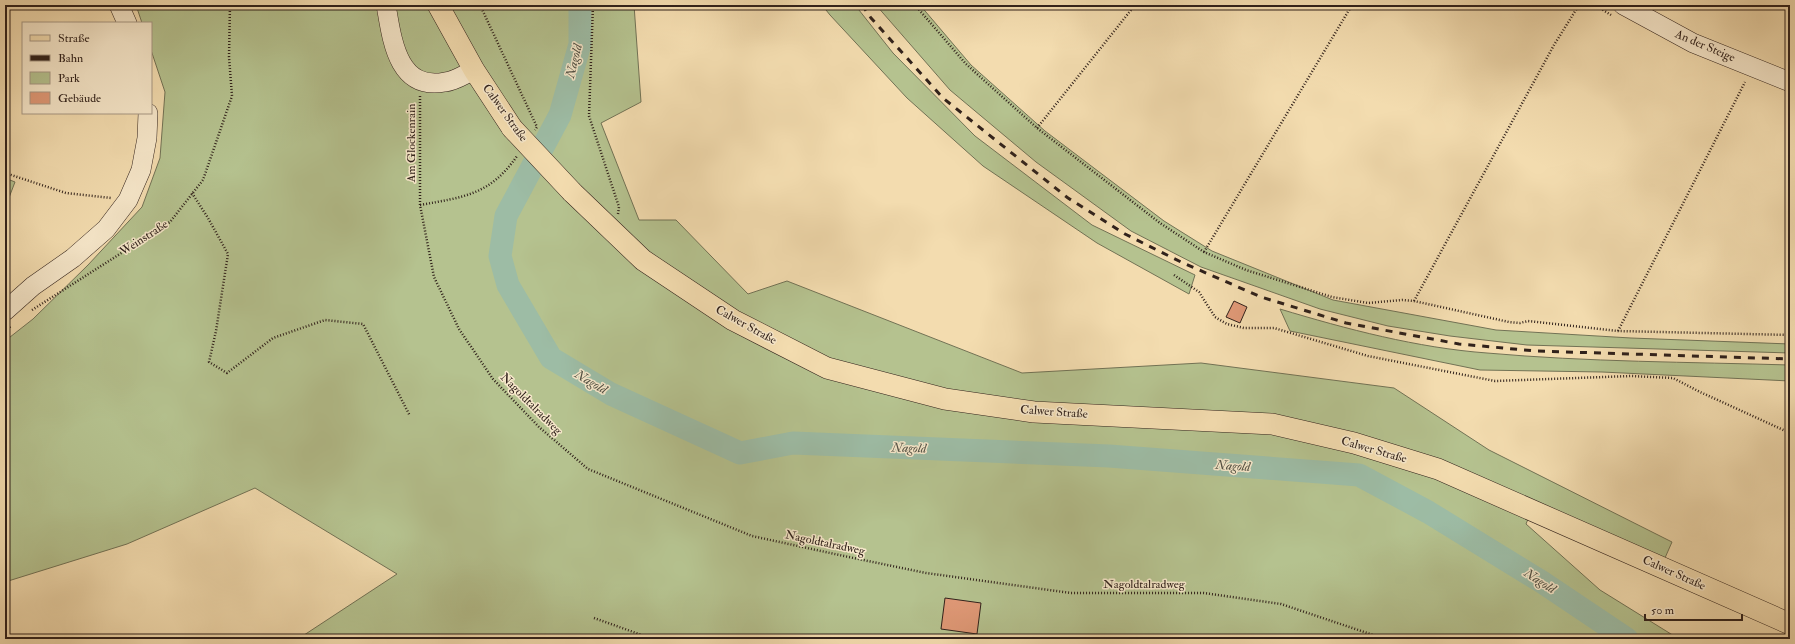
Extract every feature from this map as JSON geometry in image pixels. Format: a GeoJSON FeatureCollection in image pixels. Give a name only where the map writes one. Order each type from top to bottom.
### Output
{"type":"FeatureCollection","features":[{"type":"Feature","properties":{"kind":"main road","name":"Calwer Straße"},"geometry":{"type":"LineString","coordinates":[[438,5],[474,70],[512,128],[572,192],[643,260],[733,320],[827,368],[945,399],[1034,412],[1272,424],[1354,443],[1438,469],[1790,624]]}},
{"type":"Feature","properties":{"kind":"street"},"geometry":{"type":"LineString","coordinates":[[119,5],[127,22]]}},
{"type":"Feature","properties":{"kind":"street"},"geometry":{"type":"LineString","coordinates":[[386,5],[398,58],[408,72],[420,81],[433,84],[447,82],[474,70]]}},
{"type":"Feature","properties":{"kind":"street","name":"An der Steige"},"geometry":{"type":"LineString","coordinates":[[1623,5],[1693,43],[1790,82]]}},
{"type":"Feature","properties":{"kind":"street"},"geometry":{"type":"LineString","coordinates":[[10,317],[33,286],[73,258],[106,228],[128,200],[141,170],[147,138],[148,114]]}},
{"type":"Feature","properties":{"kind":"path","name":"Weinstraße"},"geometry":{"type":"LineString","coordinates":[[26,314],[170,222],[203,180],[232,96],[229,57],[230,5]]}},
{"type":"Feature","properties":{"kind":"path"},"geometry":{"type":"LineString","coordinates":[[593,5],[589,116],[619,207],[615,233]]}},
{"type":"Feature","properties":{"kind":"path"},"geometry":{"type":"LineString","coordinates":[[915,5],[966,64],[1037,128],[1160,223],[1204,252],[1246,270],[1332,296],[1368,303],[1402,300],[1414,301],[1509,322],[1528,322],[1618,331],[1790,335]]}},
{"type":"Feature","properties":{"kind":"path"},"geometry":{"type":"LineString","coordinates":[[1037,128],[1135,5]]}},
{"type":"Feature","properties":{"kind":"path"},"geometry":{"type":"LineString","coordinates":[[1204,252],[1352,5]]}},
{"type":"Feature","properties":{"kind":"path"},"geometry":{"type":"LineString","coordinates":[[1414,301],[1554,45],[1579,5]]}},
{"type":"Feature","properties":{"kind":"path","name":"Am Glockenrain"},"geometry":{"type":"LineString","coordinates":[[420,81],[420,205]]}},
{"type":"Feature","properties":{"kind":"path"},"geometry":{"type":"LineString","coordinates":[[1618,331],[1745,82]]}},
{"type":"Feature","properties":{"kind":"path"},"geometry":{"type":"LineString","coordinates":[[5,174],[66,193],[128,200]]}},
{"type":"Feature","properties":{"kind":"path"},"geometry":{"type":"LineString","coordinates":[[192,193],[228,254],[216,331],[209,362],[227,373],[274,338],[325,320],[363,324],[410,416]]}},
{"type":"Feature","properties":{"kind":"path","name":"Nagoldtalradweg"},"geometry":{"type":"LineString","coordinates":[[420,205],[434,277],[459,329],[493,379],[539,427],[588,468],[752,536],[844,556],[926,573],[1071,593],[1204,593],[1281,604],[1385,639]]}},
{"type":"Feature","properties":{"kind":"path"},"geometry":{"type":"LineString","coordinates":[[1174,275],[1199,292],[1215,317],[1227,324],[1244,328],[1274,328],[1368,356],[1494,381],[1631,376],[1673,378],[1790,433]]}},
{"type":"Feature","properties":{"kind":"path"},"geometry":{"type":"LineString","coordinates":[[5,331],[10,317]]}},
{"type":"Feature","properties":{"kind":"path"},"geometry":{"type":"LineString","coordinates":[[594,618],[653,639]]}},
{"type":"Feature","properties":{"kind":"green space"},"geometry":{"type":"Polygon","coordinates":[[[136,5],[634,5],[641,102],[601,123],[639,220],[676,220],[748,294],[787,281],[1022,373],[1201,363],[1394,388],[1489,450],[1672,542],[1657,576],[1528,519],[1526,524],[1600,590],[1679,639],[298,639],[397,574],[255,488],[127,544],[5,582],[5,341],[33,319],[88,265],[142,207],[160,158],[165,92],[152,53],[152,22],[142,22],[136,5]]]}},
{"type":"Feature","properties":{"kind":"green space"},"geometry":{"type":"Polygon","coordinates":[[[822,5],[855,5],[893,53],[975,136],[1092,225],[1195,275],[1189,294],[1097,243],[983,166],[907,98],[822,5]]]}},
{"type":"Feature","properties":{"kind":"green space"},"geometry":{"type":"Polygon","coordinates":[[[876,5],[920,5],[971,65],[1045,131],[1164,221],[1212,251],[1333,300],[1496,330],[1631,338],[1790,344],[1790,353],[1527,345],[1450,336],[1388,326],[1320,309],[1201,267],[1131,231],[1036,162],[950,90],[876,5]]]}},
{"type":"Feature","properties":{"kind":"green space"},"geometry":{"type":"Polygon","coordinates":[[[5,178],[15,182],[5,208],[5,178]]]}},
{"type":"Feature","properties":{"kind":"green space"},"geometry":{"type":"Polygon","coordinates":[[[1280,309],[1330,324],[1382,337],[1435,347],[1525,356],[1601,360],[1790,365],[1790,381],[1602,372],[1480,370],[1290,331],[1280,309]]]}},
{"type":"Feature","properties":{"kind":"building"},"geometry":{"type":"Polygon","coordinates":[[[1234,301],[1247,307],[1240,323],[1226,317],[1234,301]]]}},
{"type":"Feature","properties":{"kind":"building"},"geometry":{"type":"Polygon","coordinates":[[[945,598],[981,603],[977,634],[941,629],[945,598]]]}},
{"type":"Feature","properties":{"kind":"waterway","name":"Nagold"},"geometry":{"type":"LineString","coordinates":[[580,5],[580,44],[560,115],[506,216],[500,256],[508,285],[551,358],[611,394],[740,453],[793,443],[1109,456],[1359,475],[1428,512],[1542,582],[1627,639]]}},
{"type":"Feature","properties":{"kind":"railway"},"geometry":{"type":"LineString","coordinates":[[862,5],[871,18],[943,98],[1068,198],[1125,234],[1181,262],[1261,297],[1346,323],[1459,344],[1536,351],[1790,359]]}}]}
